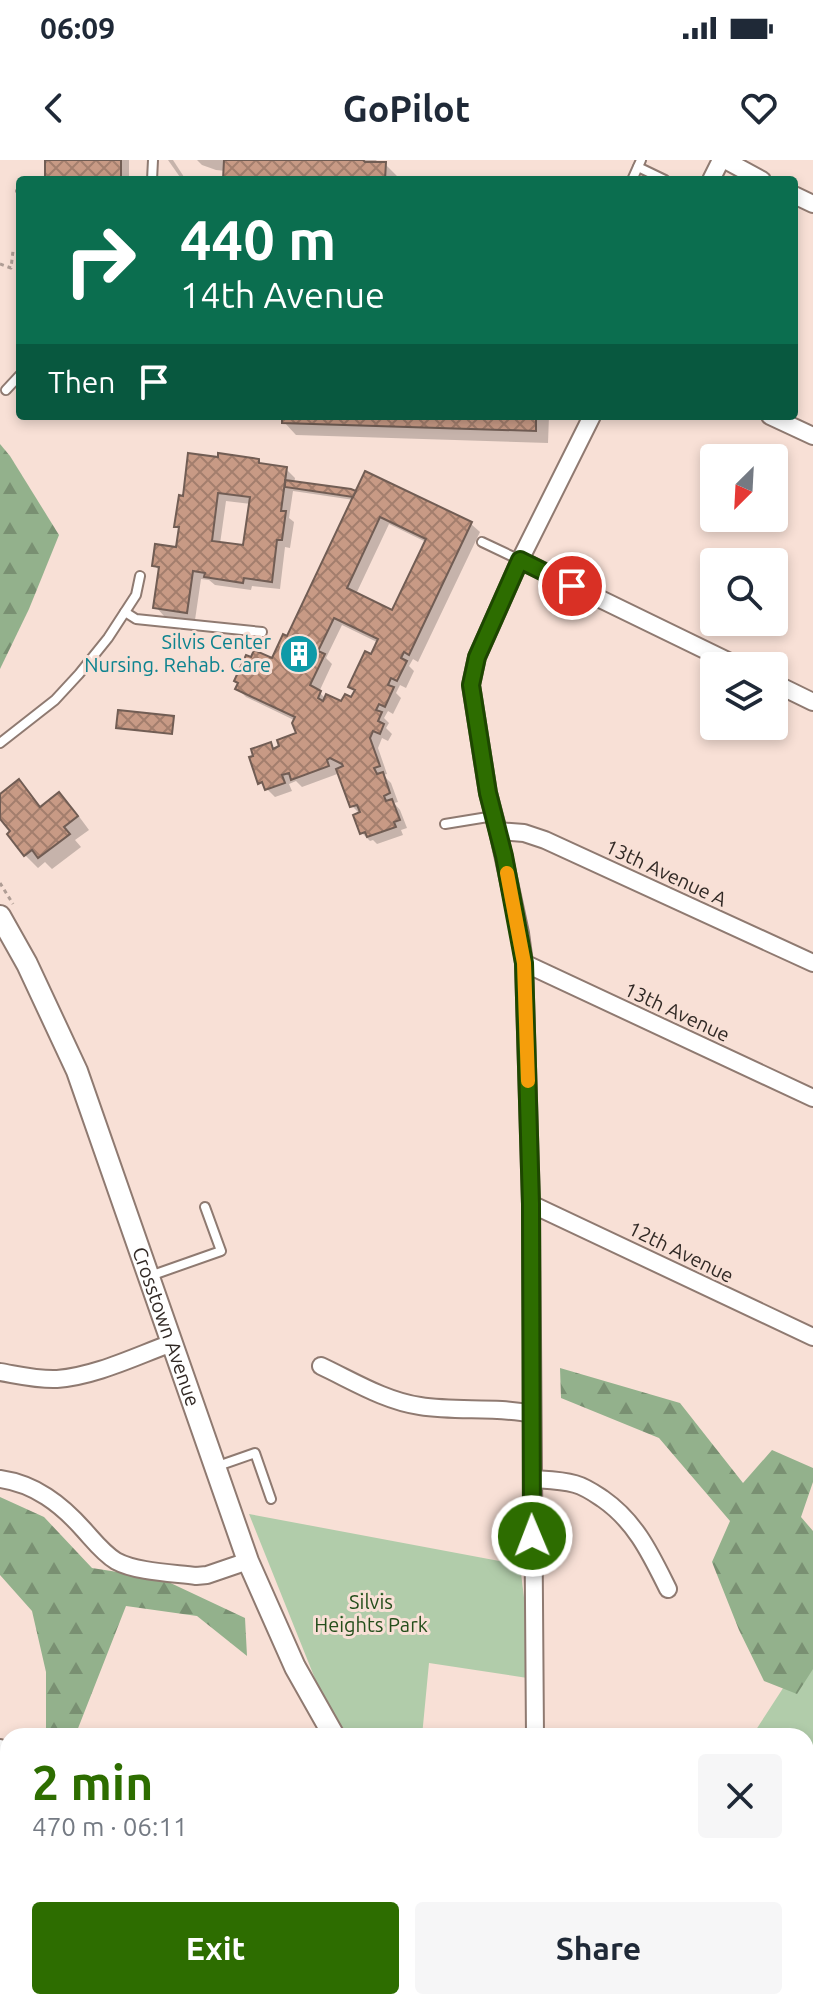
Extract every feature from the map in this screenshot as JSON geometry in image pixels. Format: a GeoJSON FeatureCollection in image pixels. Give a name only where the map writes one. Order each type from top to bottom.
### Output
{"type":"FeatureCollection","features":[{"type":"Feature","properties":{"kind":"street"},"geometry":{"type":"LineString","coordinates":[[723,160],[754,176]]}},
{"type":"Feature","properties":{"kind":"street"},"geometry":{"type":"LineString","coordinates":[[535,1728],[531,1204],[524,963],[478,738],[471,685],[477,657],[520,560],[590,420]]}},
{"type":"Feature","properties":{"kind":"street"},"geometry":{"type":"LineString","coordinates":[[779,420],[813,436]]}},
{"type":"Feature","properties":{"kind":"street"},"geometry":{"type":"LineString","coordinates":[[520,560],[709,652]]}},
{"type":"Feature","properties":{"kind":"street"},"geometry":{"type":"LineString","coordinates":[[788,690],[813,702]]}},
{"type":"Feature","properties":{"kind":"street","name":"13th Avenue A"},"geometry":{"type":"LineString","coordinates":[[496,823],[545,840],[813,963]]}},
{"type":"Feature","properties":{"kind":"street","name":"Crosstown Avenue"},"geometry":{"type":"LineString","coordinates":[[0,916],[27,964],[77,1071],[248,1561],[295,1667],[329,1728]]}},
{"type":"Feature","properties":{"kind":"street","name":"13th Avenue"},"geometry":{"type":"LineString","coordinates":[[524,963],[813,1098]]}},
{"type":"Feature","properties":{"kind":"street","name":"12th Avenue"},"geometry":{"type":"LineString","coordinates":[[531,1204],[813,1337]]}},
{"type":"Feature","properties":{"kind":"street"},"geometry":{"type":"LineString","coordinates":[[0,1372],[65,1378],[172,1343]]}},
{"type":"Feature","properties":{"kind":"street"},"geometry":{"type":"LineString","coordinates":[[321,1366],[407,1404],[515,1410],[532,1414]]}},
{"type":"Feature","properties":{"kind":"street"},"geometry":{"type":"LineString","coordinates":[[0,1479],[23,1484],[56,1502],[107,1555],[125,1565],[196,1576],[248,1561]]}},
{"type":"Feature","properties":{"kind":"street"},"geometry":{"type":"LineString","coordinates":[[532,1479],[578,1485],[610,1505],[637,1532],[668,1589]]}},
{"type":"Feature","properties":{"kind":"lane"},"geometry":{"type":"LineString","coordinates":[[639,163],[659,176]]}},
{"type":"Feature","properties":{"kind":"lane"},"geometry":{"type":"LineString","coordinates":[[6,390],[16,379]]}},
{"type":"Feature","properties":{"kind":"lane"},"geometry":{"type":"LineString","coordinates":[[482,542],[520,560]]}},
{"type":"Feature","properties":{"kind":"lane"},"geometry":{"type":"LineString","coordinates":[[0,743],[55,700],[79,674],[108,638],[136,595],[140,576]]}},
{"type":"Feature","properties":{"kind":"lane"},"geometry":{"type":"LineString","coordinates":[[125,612],[136,619],[262,632]]}},
{"type":"Feature","properties":{"kind":"lane"},"geometry":{"type":"LineString","coordinates":[[445,824],[496,823]]}},
{"type":"Feature","properties":{"kind":"lane"},"geometry":{"type":"LineString","coordinates":[[149,1277],[221,1251],[205,1207]]}},
{"type":"Feature","properties":{"kind":"lane"},"geometry":{"type":"LineString","coordinates":[[215,1467],[255,1453],[271,1499]]}},
{"type":"Feature","properties":{"kind":"path"},"geometry":{"type":"LineString","coordinates":[[0,264],[11,268],[13,251]]}},
{"type":"Feature","properties":{"kind":"green space"},"geometry":{"type":"Polygon","coordinates":[[[0,444],[59,535],[0,669],[0,444]]]}},
{"type":"Feature","properties":{"kind":"green space"},"geometry":{"type":"Polygon","coordinates":[[[560,1368],[680,1403],[743,1483],[772,1450],[813,1468],[813,1482],[801,1517],[813,1531],[813,1669],[797,1694],[764,1681],[739,1630],[712,1562],[730,1521],[659,1438],[561,1398],[560,1368]]]}},
{"type":"Feature","properties":{"kind":"green space"},"geometry":{"type":"Polygon","coordinates":[[[0,1497],[44,1517],[92,1568],[162,1579],[245,1618],[247,1656],[197,1616],[126,1606],[78,1728],[46,1728],[46,1672],[32,1611],[0,1575],[0,1497]]]}},
{"type":"Feature","properties":{"kind":"green space","name":"Silvis Heights Park"},"geometry":{"type":"Polygon","coordinates":[[[249,1514],[520,1565],[534,1679],[429,1663],[423,1728],[335,1728],[249,1514]]]}},
{"type":"Feature","properties":{"kind":"green space"},"geometry":{"type":"Polygon","coordinates":[[[813,1642],[813,1728],[757,1728],[813,1642]]]}},
{"type":"Feature","properties":{"kind":"building"},"geometry":{"type":"Polygon","coordinates":[[[45,160],[121,160],[121,176],[45,176],[45,160]]]}},
{"type":"Feature","properties":{"kind":"building"},"geometry":{"type":"Polygon","coordinates":[[[224,160],[386,162],[385,176],[223,176],[224,160]]]}},
{"type":"Feature","properties":{"kind":"building"},"geometry":{"type":"Polygon","coordinates":[[[282,420],[536,420],[536,431],[282,423],[282,420]]]}},
{"type":"Feature","properties":{"kind":"building"},"geometry":{"type":"Polygon","coordinates":[[[188,453],[218,457],[218,453],[287,467],[281,511],[286,511],[282,540],[277,540],[272,582],[244,578],[243,583],[204,577],[205,573],[193,571],[187,613],[153,608],[159,567],[152,566],[155,544],[176,547],[179,527],[174,527],[179,495],[183,496],[188,453]],[[218,493],[212,541],[243,545],[250,497],[218,493]]]}},
{"type":"Feature","properties":{"kind":"building","name":"Silvis Center Nursing. Rehab. Care"},"geometry":{"type":"Polygon","coordinates":[[[365,471],[472,522],[409,655],[404,652],[401,658],[407,661],[397,681],[391,678],[388,685],[394,687],[385,707],[379,704],[376,710],[382,712],[378,721],[384,724],[380,734],[373,731],[370,738],[380,766],[374,768],[377,774],[383,772],[390,793],[384,796],[386,801],[392,799],[400,820],[394,822],[396,827],[367,837],[365,832],[360,834],[353,815],[360,812],[357,805],[350,807],[336,769],[343,766],[330,758],[327,760],[329,766],[291,780],[289,773],[282,775],[285,783],[265,790],[262,782],[258,784],[249,757],[253,756],[251,749],[271,742],[273,749],[279,746],[277,740],[296,733],[292,723],[295,717],[235,689],[238,683],[234,681],[246,655],[251,657],[254,650],[272,658],[283,634],[287,636],[365,471]],[[380,517],[347,588],[392,610],[426,539],[380,517]],[[334,618],[318,651],[325,654],[310,685],[321,691],[318,698],[323,701],[326,694],[341,701],[345,694],[351,697],[355,690],[348,687],[365,651],[371,654],[378,639],[334,618]]]}},
{"type":"Feature","properties":{"kind":"building"},"geometry":{"type":"Polygon","coordinates":[[[285,480],[356,491],[353,497],[285,487],[285,480]]]}},
{"type":"Feature","properties":{"kind":"building"},"geometry":{"type":"Polygon","coordinates":[[[118,710],[174,716],[172,734],[116,728],[118,710]]]}},
{"type":"Feature","properties":{"kind":"building"},"geometry":{"type":"Polygon","coordinates":[[[19,779],[40,807],[59,792],[78,816],[64,827],[70,834],[38,858],[32,850],[24,856],[0,819],[0,794],[19,779]]]}},
{"type":"Feature","properties":{"kind":"slow traffic"},"geometry":{"type":"LineString","coordinates":[[507,873],[524,963],[528,1081]]}},
{"type":"Feature","properties":{"kind":"place","name":"Silvis Center Nursing. Rehab. Care"},"geometry":{"type":"Point","coordinates":[299,654]}},
{"type":"Feature","properties":{"kind":"route"},"geometry":{"type":"LineString","coordinates":[[532,1536],[531,1204],[524,963],[504,856],[488,793],[471,685],[477,657],[520,560],[572,586]]}}]}
